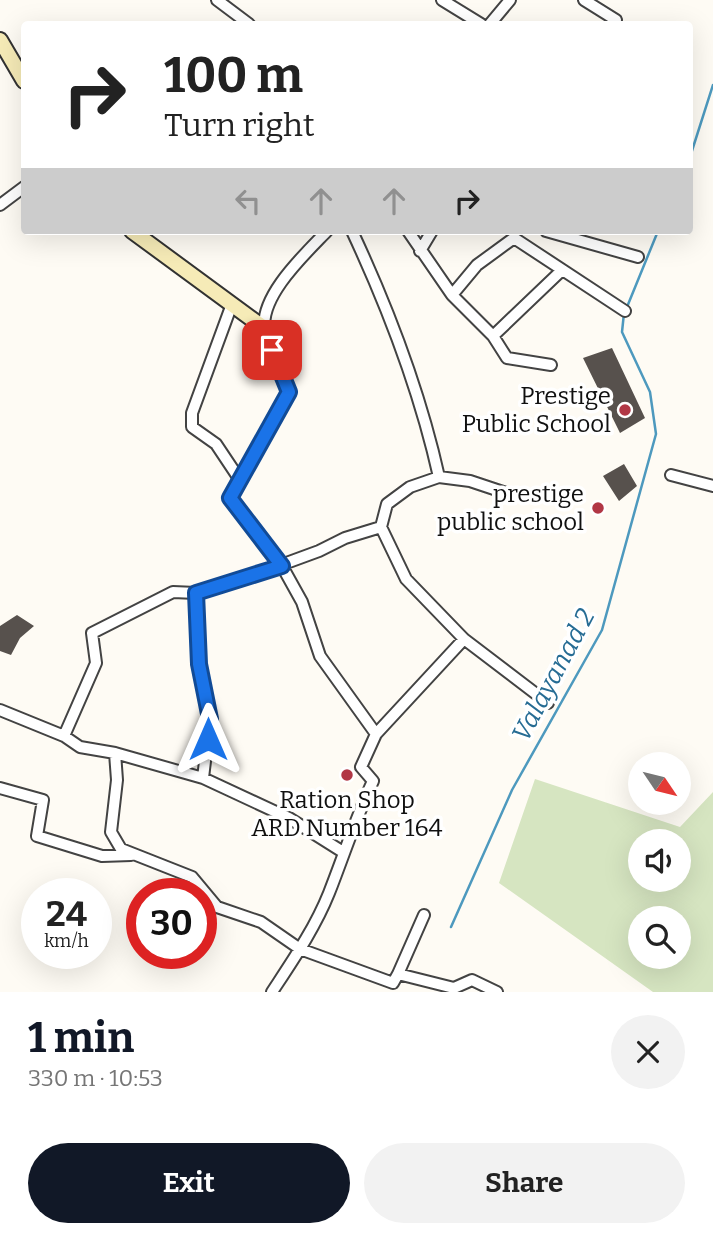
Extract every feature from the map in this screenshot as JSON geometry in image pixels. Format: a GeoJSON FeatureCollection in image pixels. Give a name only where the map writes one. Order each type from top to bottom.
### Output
{"type":"FeatureCollection","features":[{"type":"Feature","properties":{"kind":"street"},"geometry":{"type":"LineString","coordinates":[[217,0],[245,21]]}},
{"type":"Feature","properties":{"kind":"street"},"geometry":{"type":"LineString","coordinates":[[442,0],[476,21]]}},
{"type":"Feature","properties":{"kind":"street"},"geometry":{"type":"LineString","coordinates":[[492,21],[510,0]]}},
{"type":"Feature","properties":{"kind":"street"},"geometry":{"type":"LineString","coordinates":[[584,0],[615,21]]}},
{"type":"Feature","properties":{"kind":"street"},"geometry":{"type":"LineString","coordinates":[[0,40],[21,76]]}},
{"type":"Feature","properties":{"kind":"street"},"geometry":{"type":"LineString","coordinates":[[0,205],[21,189]]}},
{"type":"Feature","properties":{"kind":"street"},"geometry":{"type":"LineString","coordinates":[[137,235],[264,328],[289,392],[230,498],[282,566],[302,602],[320,656],[376,734]]}},
{"type":"Feature","properties":{"kind":"street"},"geometry":{"type":"LineString","coordinates":[[264,328],[269,304],[285,276],[323,235]]}},
{"type":"Feature","properties":{"kind":"street"},"geometry":{"type":"LineString","coordinates":[[354,235],[381,293],[427,424],[439,477]]}},
{"type":"Feature","properties":{"kind":"street"},"geometry":{"type":"LineString","coordinates":[[410,235],[452,295],[493,336],[507,358],[551,365]]}},
{"type":"Feature","properties":{"kind":"street"},"geometry":{"type":"LineString","coordinates":[[420,251],[430,235]]}},
{"type":"Feature","properties":{"kind":"street"},"geometry":{"type":"LineString","coordinates":[[560,235],[638,257]]}},
{"type":"Feature","properties":{"kind":"street"},"geometry":{"type":"LineString","coordinates":[[452,295],[477,265],[514,238],[625,311]]}},
{"type":"Feature","properties":{"kind":"street"},"geometry":{"type":"LineString","coordinates":[[493,336],[561,271]]}},
{"type":"Feature","properties":{"kind":"street"},"geometry":{"type":"LineString","coordinates":[[232,304],[192,413],[192,427],[216,444],[240,480]]}},
{"type":"Feature","properties":{"kind":"street"},"geometry":{"type":"LineString","coordinates":[[671,475],[713,486]]}},
{"type":"Feature","properties":{"kind":"street"},"geometry":{"type":"LineString","coordinates":[[506,493],[470,481],[439,477],[410,487],[387,504],[381,527],[406,579],[464,639],[548,703]]}},
{"type":"Feature","properties":{"kind":"street"},"geometry":{"type":"LineString","coordinates":[[64,736],[96,663],[92,633],[173,592],[196,593],[282,566],[345,538],[381,527]]}},
{"type":"Feature","properties":{"kind":"street"},"geometry":{"type":"LineString","coordinates":[[196,593],[199,664],[210,719],[203,778]]}},
{"type":"Feature","properties":{"kind":"street"},"geometry":{"type":"LineString","coordinates":[[272,992],[300,949],[328,895],[373,781],[361,766],[376,734],[464,639]]}},
{"type":"Feature","properties":{"kind":"street"},"geometry":{"type":"LineString","coordinates":[[0,710],[64,736],[80,747],[115,753],[203,778],[289,818],[343,852]]}},
{"type":"Feature","properties":{"kind":"street"},"geometry":{"type":"LineString","coordinates":[[115,753],[117,780],[111,832],[121,849],[192,877],[217,907],[261,922],[300,949],[393,983],[424,915]]}},
{"type":"Feature","properties":{"kind":"street"},"geometry":{"type":"LineString","coordinates":[[0,788],[43,800],[37,836],[102,856],[131,855]]}},
{"type":"Feature","properties":{"kind":"street"},"geometry":{"type":"LineString","coordinates":[[398,974],[454,988],[472,980],[496,992]]}},
{"type":"Feature","properties":{"kind":"green space"},"geometry":{"type":"Polygon","coordinates":[[[535,779],[628,810],[628,816],[647,816],[680,827],[713,792],[713,992],[653,992],[499,883],[535,779]]]}},
{"type":"Feature","properties":{"kind":"building","name":"Prestige Public School"},"geometry":{"type":"Polygon","coordinates":[[[612,348],[645,418],[620,433],[583,358],[612,348]]]}},
{"type":"Feature","properties":{"kind":"building"},"geometry":{"type":"Polygon","coordinates":[[[624,464],[637,486],[619,501],[603,476],[624,464]]]}},
{"type":"Feature","properties":{"kind":"building"},"geometry":{"type":"Polygon","coordinates":[[[17,615],[34,626],[20,638],[11,655],[0,651],[0,626],[17,615]]]}},
{"type":"Feature","properties":{"kind":"waterway","name":"Valayanad 2"},"geometry":{"type":"LineString","coordinates":[[693,148],[713,85]]}},
{"type":"Feature","properties":{"kind":"waterway","name":"Valayanad 2"},"geometry":{"type":"LineString","coordinates":[[627,307],[656,235]]}},
{"type":"Feature","properties":{"kind":"waterway","name":"Valayanad 2"},"geometry":{"type":"LineString","coordinates":[[451,927],[512,790],[602,630],[656,434],[650,392],[622,332],[624,313]]}},
{"type":"Feature","properties":{"kind":"place","name":"Prestige Public School"},"geometry":{"type":"Point","coordinates":[625,410]}},
{"type":"Feature","properties":{"kind":"place","name":"prestige public school"},"geometry":{"type":"Point","coordinates":[598,508]}},
{"type":"Feature","properties":{"kind":"place","name":"Ration Shop ARD Number 164"},"geometry":{"type":"Point","coordinates":[347,775]}},
{"type":"Feature","properties":{"kind":"route"},"geometry":{"type":"LineString","coordinates":[[208,739],[210,719],[199,664],[196,593],[282,566],[230,498],[289,392],[272,350]]}}]}
